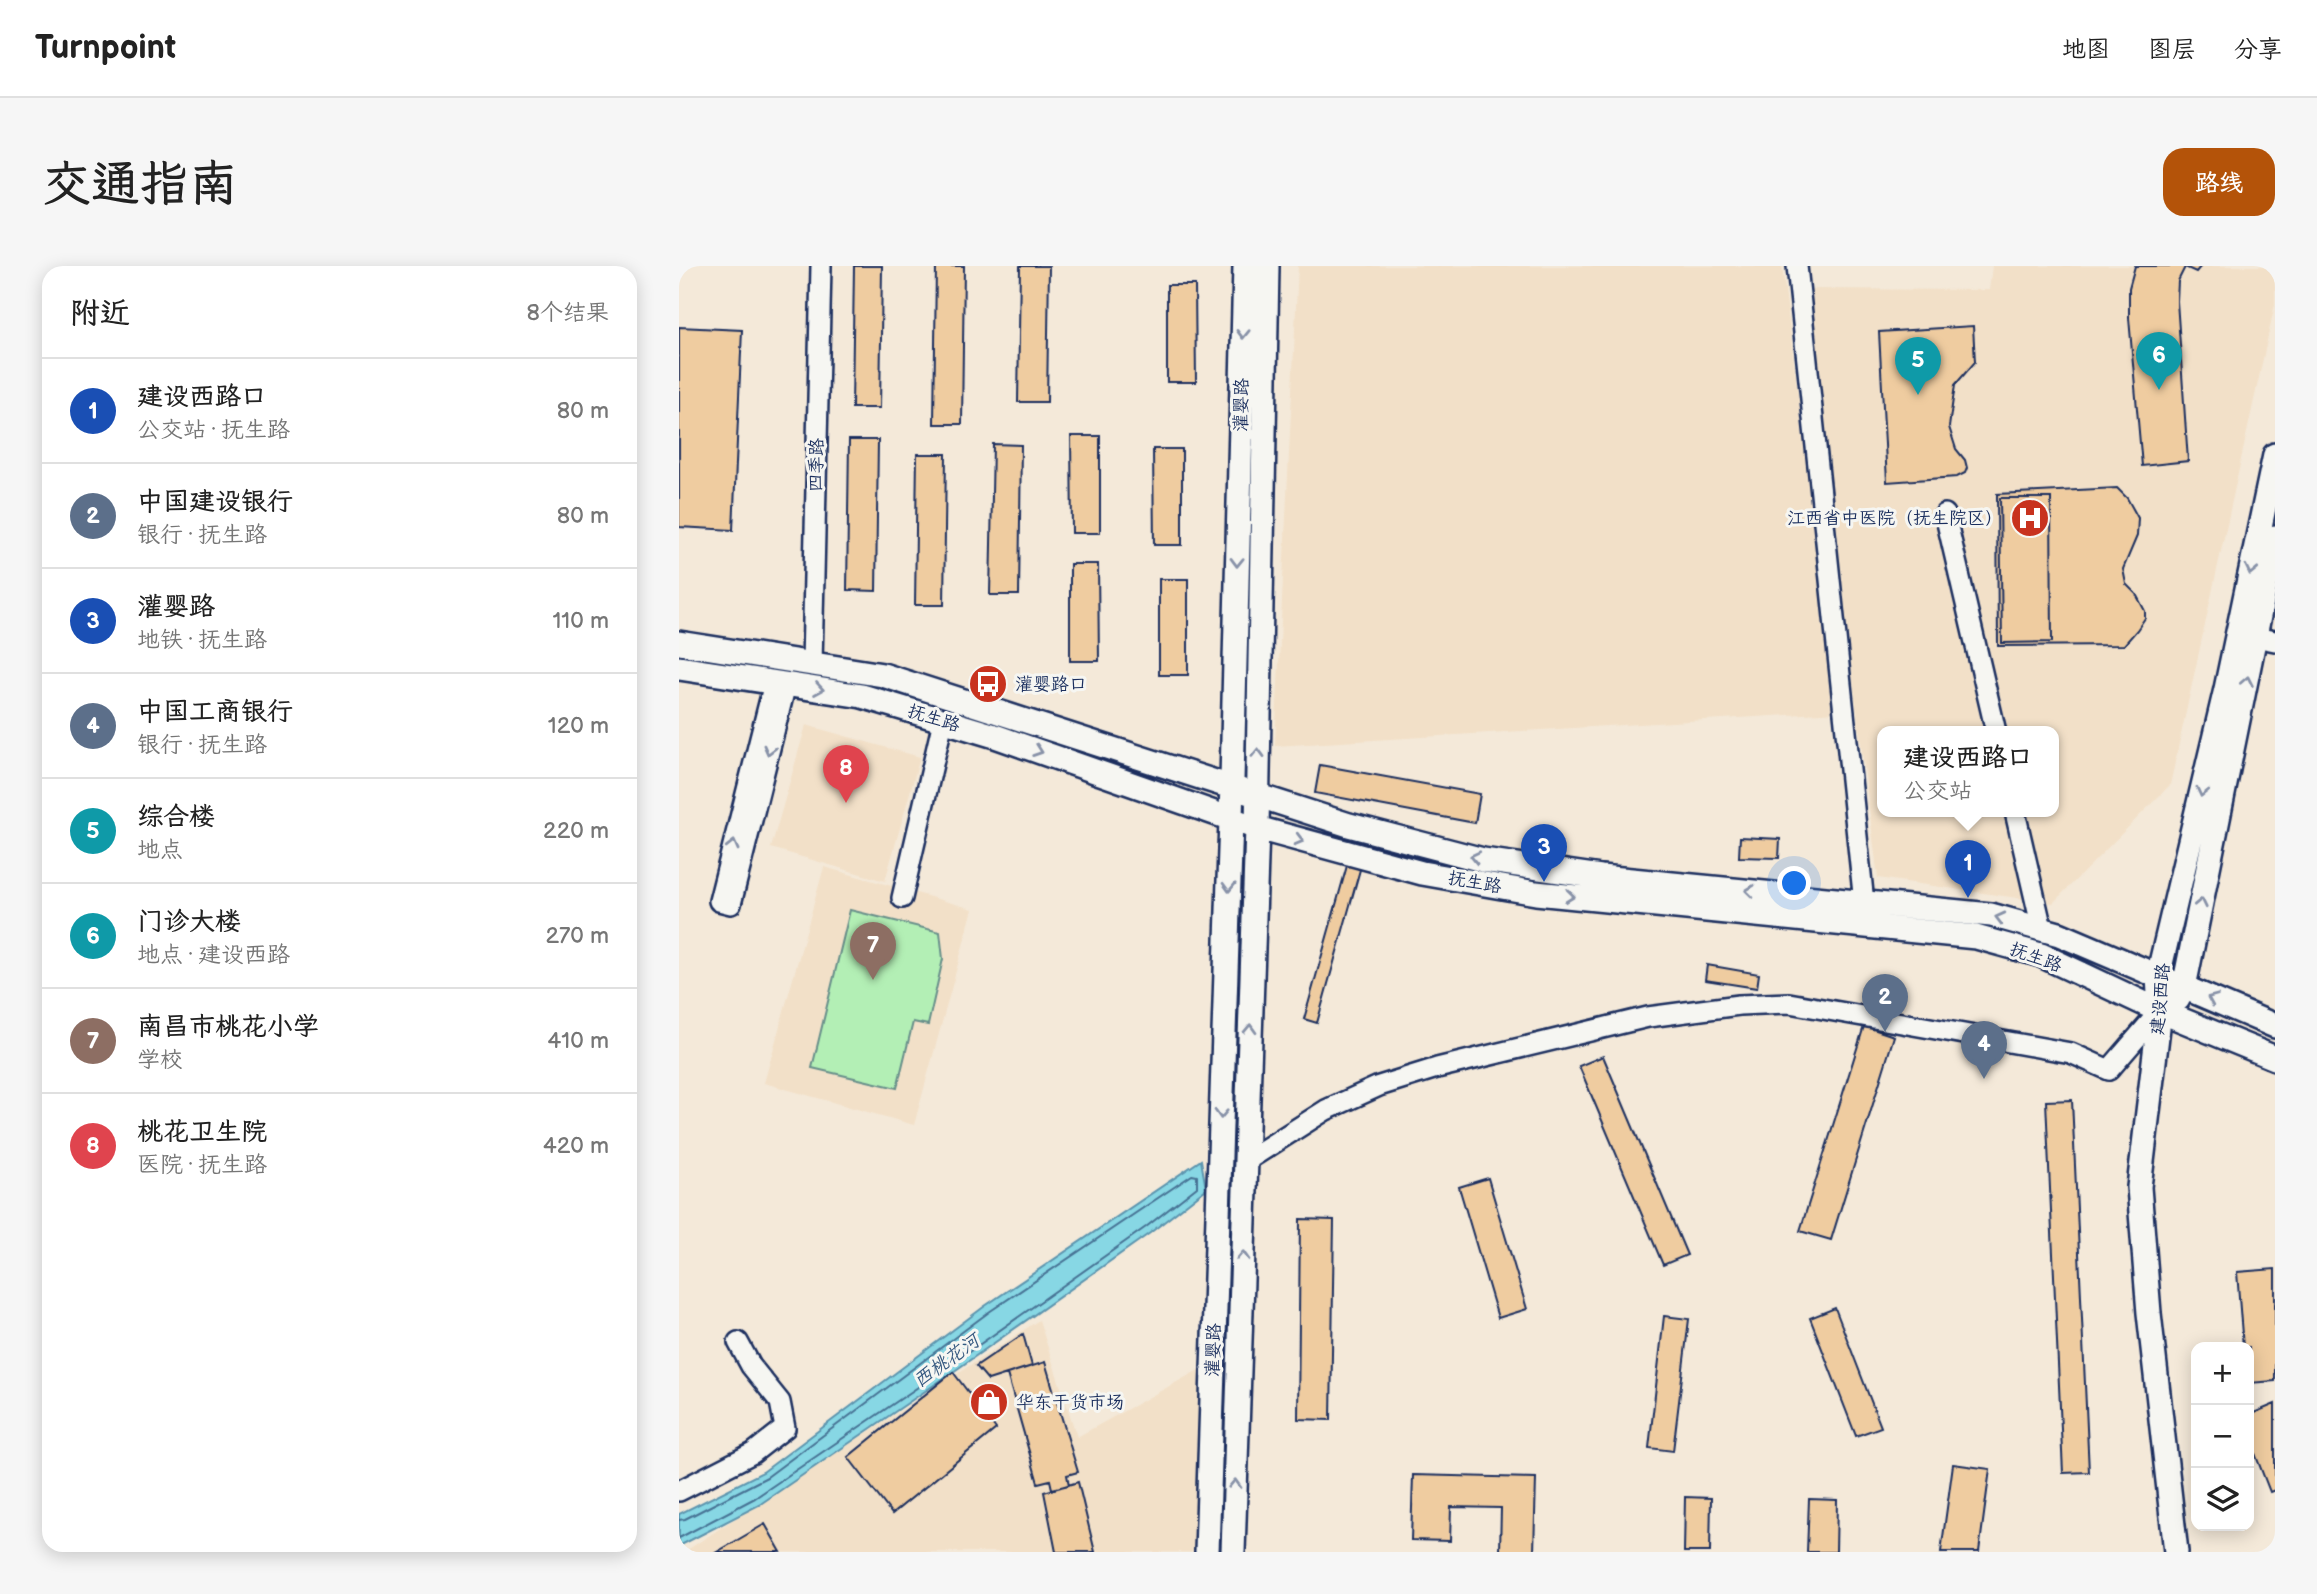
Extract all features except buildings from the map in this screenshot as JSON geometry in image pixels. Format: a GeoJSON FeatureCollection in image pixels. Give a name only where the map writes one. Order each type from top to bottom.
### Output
{"type":"FeatureCollection","features":[{"type":"Feature","properties":{"kind":"main road","name":"灌婴路"},"geometry":{"type":"LineString","coordinates":[[1206,1552],[1232,788],[1245,266]]}},
{"type":"Feature","properties":{"kind":"main road","name":"灌婴路"},"geometry":{"type":"LineString","coordinates":[[1233,1552],[1257,828],[1267,266]]}},
{"type":"Feature","properties":{"kind":"main road","name":"建设西路"},"geometry":{"type":"LineString","coordinates":[[2185,1552],[2150,1187],[2165,1013],[2158,976],[2226,690],[2275,455]]}},
{"type":"Feature","properties":{"kind":"main road","name":"建设西路"},"geometry":{"type":"LineString","coordinates":[[2176,1552],[2149,1314],[2139,1187],[2165,1013],[2184,987],[2265,639],[2275,537]]}},
{"type":"Feature","properties":{"kind":"main road","name":"抚生路"},"geometry":{"type":"LineString","coordinates":[[679,643],[883,674],[1349,825],[1483,860],[1601,877],[1991,915],[2059,934],[2275,1026]]}},
{"type":"Feature","properties":{"kind":"main road","name":"抚生路"},"geometry":{"type":"LineString","coordinates":[[679,668],[862,696],[995,736],[1257,828],[1422,873],[1536,892],[1976,937],[2041,955],[2165,1013],[2275,1058]]}},
{"type":"Feature","properties":{"kind":"street","name":"四季路"},"geometry":{"type":"LineString","coordinates":[[812,664],[821,266]]}},
{"type":"Feature","properties":{"kind":"street"},"geometry":{"type":"LineString","coordinates":[[1797,266],[1864,903]]}},
{"type":"Feature","properties":{"kind":"street"},"geometry":{"type":"LineString","coordinates":[[1945,514],[1995,726]]}},
{"type":"Feature","properties":{"kind":"street"},"geometry":{"type":"LineString","coordinates":[[780,683],[731,904],[719,901],[780,683]]}},
{"type":"Feature","properties":{"kind":"street"},"geometry":{"type":"LineString","coordinates":[[902,898],[943,720]]}},
{"type":"Feature","properties":{"kind":"street"},"geometry":{"type":"LineString","coordinates":[[2016,817],[2042,929]]}},
{"type":"Feature","properties":{"kind":"street"},"geometry":{"type":"LineString","coordinates":[[1246,1161],[1326,1110],[1379,1086],[1437,1068],[1648,1017],[1739,1005],[1789,1003],[2071,1053],[2109,1070],[2165,1013]]}},
{"type":"Feature","properties":{"kind":"street"},"geometry":{"type":"LineString","coordinates":[[679,1491],[753,1453],[785,1428],[780,1402],[751,1366],[738,1342]]}},
{"type":"Feature","properties":{"kind":"shaded area"},"geometry":{"type":"Polygon","coordinates":[[[1298,266],[1782,266],[1838,712],[1275,746],[1298,266]]]}},
{"type":"Feature","properties":{"kind":"shaded area","name":"江西省中医院（抚生院区）"},"geometry":{"type":"Polygon","coordinates":[[[1992,266],[2275,266],[2275,304],[2170,785],[2053,903],[1878,878],[1803,289],[1989,290],[1992,266]]]}},
{"type":"Feature","properties":{"kind":"shaded area"},"geometry":{"type":"Polygon","coordinates":[[[806,725],[920,757],[885,881],[771,848],[806,725]]]}},
{"type":"Feature","properties":{"kind":"shaded area"},"geometry":{"type":"Polygon","coordinates":[[[824,867],[973,909],[914,1125],[764,1083],[824,867]]]}},
{"type":"Feature","properties":{"kind":"shaded area","name":"华东干货市场"},"geometry":{"type":"Polygon","coordinates":[[[1039,1320],[1077,1437],[1204,1367],[1198,1552],[684,1552],[1039,1320]]]}},
{"type":"Feature","properties":{"kind":"green space"},"geometry":{"type":"Polygon","coordinates":[[[850,910],[940,932],[943,959],[928,1025],[913,1022],[897,1088],[812,1068],[850,910]]]}},
{"type":"Feature","properties":{"kind":"water","name":"西桃花河"},"geometry":{"type":"Polygon","coordinates":[[[1201,1160],[1206,1189],[1150,1233],[759,1505],[679,1546],[679,1514],[763,1472],[985,1306],[1201,1160]]]}},
{"type":"Feature","properties":{"kind":"place","name":"门诊大楼"},"geometry":{"type":"Point","coordinates":[2159,390]}},
{"type":"Feature","properties":{"kind":"place","name":"综合楼"},"geometry":{"type":"Point","coordinates":[1918,395]}},
{"type":"Feature","properties":{"kind":"place","name":"江西省中医院（抚生院区）"},"geometry":{"type":"Point","coordinates":[2030,518]}},
{"type":"Feature","properties":{"kind":"place","name":"灌婴路口"},"geometry":{"type":"Point","coordinates":[988,684]}},
{"type":"Feature","properties":{"kind":"place","name":"桃花卫生院"},"geometry":{"type":"Point","coordinates":[846,803]}},
{"type":"Feature","properties":{"kind":"place","name":"灌婴路"},"geometry":{"type":"Point","coordinates":[1544,882]}},
{"type":"Feature","properties":{"kind":"place","name":"建设西路口"},"geometry":{"type":"Point","coordinates":[1968,898]}},
{"type":"Feature","properties":{"kind":"place","name":"南昌市桃花小学"},"geometry":{"type":"Point","coordinates":[873,980]}},
{"type":"Feature","properties":{"kind":"place","name":"中国建设银行"},"geometry":{"type":"Point","coordinates":[1885,1032]}},
{"type":"Feature","properties":{"kind":"place","name":"中国工商银行"},"geometry":{"type":"Point","coordinates":[1984,1079]}},
{"type":"Feature","properties":{"kind":"place","name":"华东干货市场"},"geometry":{"type":"Point","coordinates":[989,1402]}}]}
